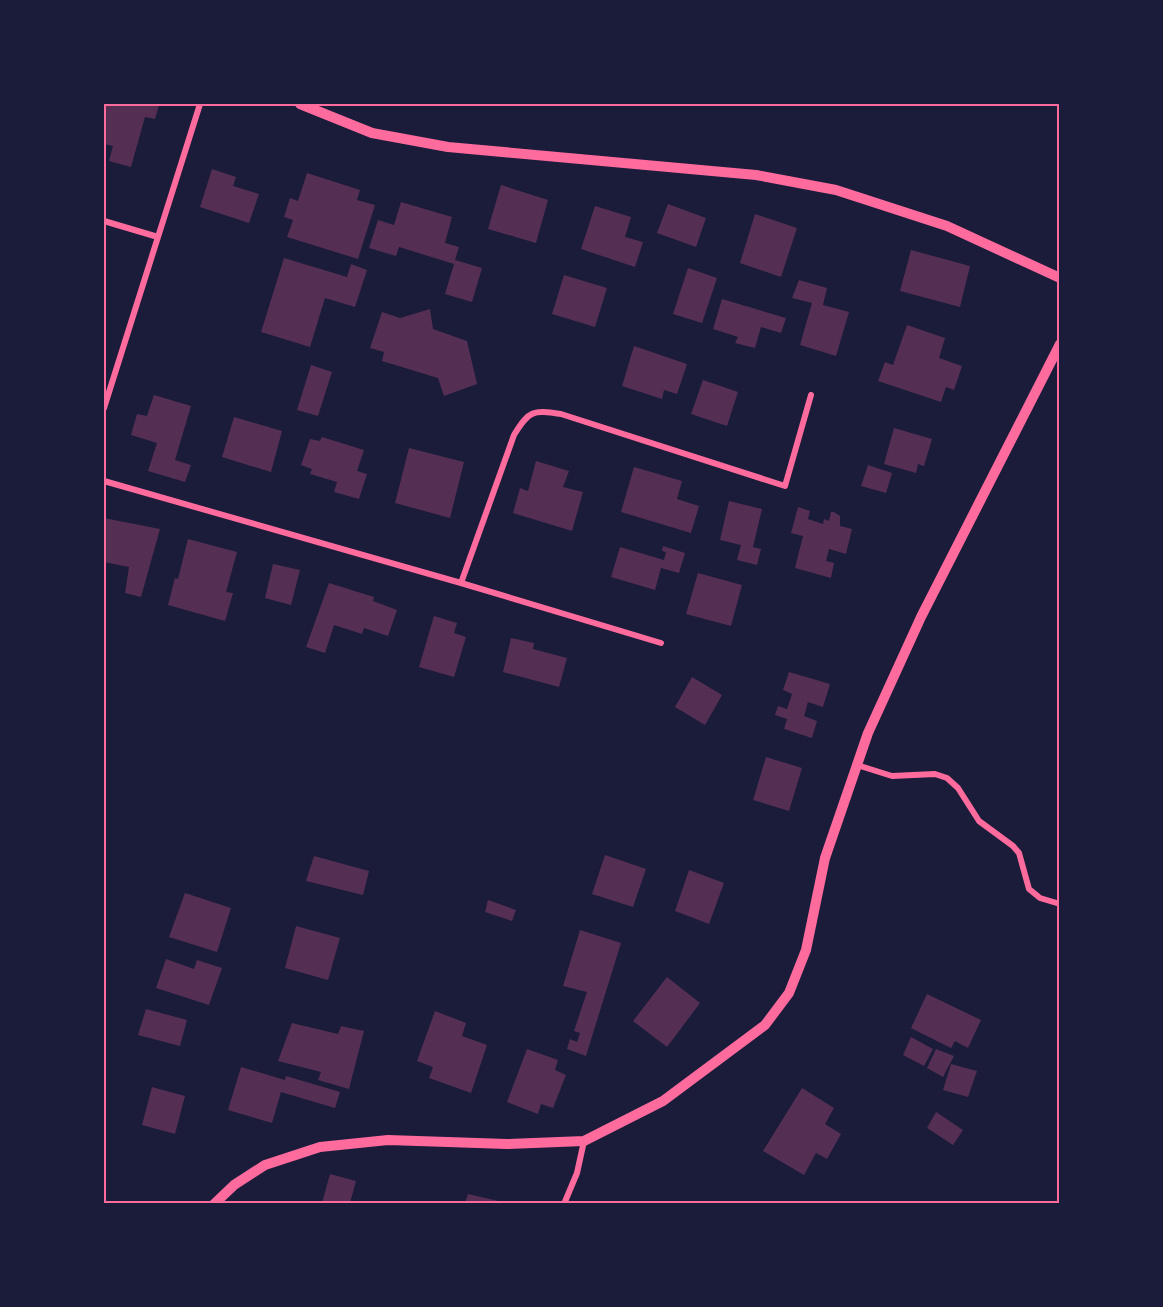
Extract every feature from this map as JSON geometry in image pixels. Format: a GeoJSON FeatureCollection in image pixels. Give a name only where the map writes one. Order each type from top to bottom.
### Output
{"type":"FeatureCollection","features":[{"type":"Feature","properties":{"kind":"street"},"geometry":{"type":"LineString","coordinates":[[104,408],[200,104]]}},
{"type":"Feature","properties":{"kind":"street"},"geometry":{"type":"LineString","coordinates":[[300,104],[372,133],[448,147],[756,175],[836,190],[947,226],[1059,278]]}},
{"type":"Feature","properties":{"kind":"street"},"geometry":{"type":"LineString","coordinates":[[104,221],[158,237]]}},
{"type":"Feature","properties":{"kind":"street"},"geometry":{"type":"LineString","coordinates":[[214,1203],[234,1185],[265,1166],[320,1147],[388,1140],[507,1144],[584,1141],[663,1101],[765,1025],[789,993],[806,950],[825,858],[868,733],[921,617],[1059,344]]}},
{"type":"Feature","properties":{"kind":"street"},"geometry":{"type":"LineString","coordinates":[[461,584],[514,435],[525,417],[541,411],[561,414],[785,486],[811,395]]}},
{"type":"Feature","properties":{"kind":"street"},"geometry":{"type":"LineString","coordinates":[[104,481],[661,643]]}},
{"type":"Feature","properties":{"kind":"street"},"geometry":{"type":"LineString","coordinates":[[857,765],[892,776],[935,774],[947,778],[958,788],[979,821],[1019,853],[1029,889],[1040,898],[1059,904]]}},
{"type":"Feature","properties":{"kind":"street"},"geometry":{"type":"LineString","coordinates":[[564,1203],[577,1173],[584,1141]]}},
{"type":"Feature","properties":{"kind":"building"},"geometry":{"type":"Polygon","coordinates":[[[104,104],[159,105],[155,119],[145,117],[131,167],[109,161],[113,146],[104,144],[104,104]]]}},
{"type":"Feature","properties":{"kind":"building"},"geometry":{"type":"Polygon","coordinates":[[[212,169],[236,177],[233,186],[259,194],[249,223],[200,207],[212,169]]]}},
{"type":"Feature","properties":{"kind":"building"},"geometry":{"type":"Polygon","coordinates":[[[307,173],[360,190],[357,200],[375,205],[358,259],[287,237],[293,220],[284,217],[290,198],[298,201],[307,173]]]}},
{"type":"Feature","properties":{"kind":"building"},"geometry":{"type":"Polygon","coordinates":[[[501,185],[548,200],[536,243],[488,229],[501,185]]]}},
{"type":"Feature","properties":{"kind":"building"},"geometry":{"type":"Polygon","coordinates":[[[401,202],[452,217],[445,243],[459,247],[455,260],[482,268],[472,302],[445,294],[454,264],[399,247],[396,256],[369,248],[378,220],[394,225],[401,202]]]}},
{"type":"Feature","properties":{"kind":"building"},"geometry":{"type":"Polygon","coordinates":[[[668,204],[706,218],[696,247],[657,233],[668,204]]]}},
{"type":"Feature","properties":{"kind":"building"},"geometry":{"type":"Polygon","coordinates":[[[595,206],[631,217],[625,237],[643,242],[635,267],[581,249],[595,206]]]}},
{"type":"Feature","properties":{"kind":"building"},"geometry":{"type":"Polygon","coordinates":[[[755,214],[797,228],[781,277],[740,263],[755,214]]]}},
{"type":"Feature","properties":{"kind":"building"},"geometry":{"type":"Polygon","coordinates":[[[911,250],[970,266],[960,307],[900,291],[911,250]]]}},
{"type":"Feature","properties":{"kind":"building"},"geometry":{"type":"Polygon","coordinates":[[[284,258],[347,277],[351,264],[367,270],[355,307],[325,298],[310,347],[261,332],[284,258]]]}},
{"type":"Feature","properties":{"kind":"building"},"geometry":{"type":"Polygon","coordinates":[[[688,268],[717,278],[702,323],[673,314],[688,268]]]}},
{"type":"Feature","properties":{"kind":"building"},"geometry":{"type":"Polygon","coordinates":[[[564,275],[607,288],[595,327],[552,314],[564,275]]]}},
{"type":"Feature","properties":{"kind":"building"},"geometry":{"type":"Polygon","coordinates":[[[799,280],[827,288],[823,305],[849,312],[836,356],[800,345],[812,303],[792,298],[799,280]]]}},
{"type":"Feature","properties":{"kind":"building"},"geometry":{"type":"Polygon","coordinates":[[[722,299],[786,318],[781,333],[761,327],[755,348],[735,343],[738,337],[713,329],[722,299]]]}},
{"type":"Feature","properties":{"kind":"building"},"geometry":{"type":"Polygon","coordinates":[[[430,309],[433,329],[467,341],[477,384],[444,396],[438,378],[382,361],[384,352],[370,348],[382,312],[400,318],[430,309]]]}},
{"type":"Feature","properties":{"kind":"building"},"geometry":{"type":"Polygon","coordinates":[[[907,325],[945,338],[939,358],[962,366],[954,390],[946,387],[941,402],[878,381],[885,362],[893,365],[907,325]]]}},
{"type":"Feature","properties":{"kind":"building"},"geometry":{"type":"Polygon","coordinates":[[[634,346],[687,364],[677,394],[664,390],[662,399],[622,386],[634,346]]]}},
{"type":"Feature","properties":{"kind":"building"},"geometry":{"type":"Polygon","coordinates":[[[311,365],[332,372],[318,416],[297,410],[311,365]]]}},
{"type":"Feature","properties":{"kind":"building"},"geometry":{"type":"Polygon","coordinates":[[[703,380],[738,392],[727,426],[691,414],[703,380]]]}},
{"type":"Feature","properties":{"kind":"building"},"geometry":{"type":"Polygon","coordinates":[[[154,395],[191,406],[175,460],[191,465],[185,482],[148,471],[157,443],[131,435],[137,414],[147,416],[154,395]]]}},
{"type":"Feature","properties":{"kind":"building"},"geometry":{"type":"Polygon","coordinates":[[[234,417],[282,431],[271,472],[222,457],[234,417]]]}},
{"type":"Feature","properties":{"kind":"building"},"geometry":{"type":"Polygon","coordinates":[[[894,428],[932,439],[924,466],[918,464],[916,473],[884,464],[894,428]]]}},
{"type":"Feature","properties":{"kind":"building"},"geometry":{"type":"Polygon","coordinates":[[[322,437],[364,450],[357,471],[367,474],[359,499],[334,492],[337,482],[310,474],[312,469],[301,465],[310,439],[320,441],[322,437]]]}},
{"type":"Feature","properties":{"kind":"building"},"geometry":{"type":"Polygon","coordinates":[[[409,448],[464,462],[450,518],[395,503],[409,448]]]}},
{"type":"Feature","properties":{"kind":"building"},"geometry":{"type":"Polygon","coordinates":[[[536,461],[569,471],[563,487],[583,492],[572,531],[513,513],[520,488],[528,491],[536,461]]]}},
{"type":"Feature","properties":{"kind":"building"},"geometry":{"type":"Polygon","coordinates":[[[868,465],[892,473],[886,493],[861,486],[868,465]]]}},
{"type":"Feature","properties":{"kind":"building"},"geometry":{"type":"Polygon","coordinates":[[[634,467],[682,481],[677,499],[699,506],[691,533],[621,512],[634,467]]]}},
{"type":"Feature","properties":{"kind":"building"},"geometry":{"type":"Polygon","coordinates":[[[729,501],[762,509],[753,547],[761,549],[757,565],[737,560],[741,545],[720,540],[729,501]]]}},
{"type":"Feature","properties":{"kind":"building"},"geometry":{"type":"Polygon","coordinates":[[[798,507],[810,511],[808,519],[823,524],[824,519],[829,521],[831,512],[834,512],[840,516],[840,526],[852,529],[846,554],[829,549],[826,561],[834,563],[831,578],[795,568],[803,536],[791,533],[798,507]]]}},
{"type":"Feature","properties":{"kind":"building"},"geometry":{"type":"Polygon","coordinates":[[[104,518],[160,529],[141,597],[125,593],[129,567],[104,562],[104,518]]]}},
{"type":"Feature","properties":{"kind":"building"},"geometry":{"type":"Polygon","coordinates":[[[188,539],[237,552],[226,592],[233,593],[225,621],[168,605],[175,578],[178,579],[188,539]]]}},
{"type":"Feature","properties":{"kind":"building"},"geometry":{"type":"Polygon","coordinates":[[[663,546],[685,553],[679,573],[661,568],[655,590],[611,577],[620,547],[664,560],[666,552],[662,551],[663,546]]]}},
{"type":"Feature","properties":{"kind":"building"},"geometry":{"type":"Polygon","coordinates":[[[273,564],[300,570],[291,605],[265,598],[273,564]]]}},
{"type":"Feature","properties":{"kind":"building"},"geometry":{"type":"Polygon","coordinates":[[[698,573],[742,585],[731,626],[686,614],[698,573]]]}},
{"type":"Feature","properties":{"kind":"building"},"geometry":{"type":"Polygon","coordinates":[[[329,583],[374,597],[373,601],[397,610],[388,636],[364,628],[362,634],[334,625],[325,653],[306,647],[329,583]]]}},
{"type":"Feature","properties":{"kind":"building"},"geometry":{"type":"Polygon","coordinates":[[[434,616],[457,623],[454,633],[466,637],[454,677],[419,667],[434,616]]]}},
{"type":"Feature","properties":{"kind":"building"},"geometry":{"type":"Polygon","coordinates":[[[511,638],[534,643],[533,649],[567,658],[559,687],[503,672],[511,638]]]}},
{"type":"Feature","properties":{"kind":"building"},"geometry":{"type":"Polygon","coordinates":[[[789,672],[830,684],[823,707],[808,702],[804,716],[817,721],[812,738],[784,729],[787,719],[775,715],[778,706],[787,709],[792,694],[783,690],[789,672]]]}},
{"type":"Feature","properties":{"kind":"building"},"geometry":{"type":"Polygon","coordinates":[[[692,677],[722,695],[705,725],[675,707],[692,677]]]}},
{"type":"Feature","properties":{"kind":"building"},"geometry":{"type":"Polygon","coordinates":[[[766,757],[802,768],[789,811],[753,800],[766,757]]]}},
{"type":"Feature","properties":{"kind":"building"},"geometry":{"type":"Polygon","coordinates":[[[605,855],[646,869],[633,907],[592,894],[605,855]]]}},
{"type":"Feature","properties":{"kind":"building"},"geometry":{"type":"Polygon","coordinates":[[[314,856],[369,871],[363,895],[306,881],[314,856]]]}},
{"type":"Feature","properties":{"kind":"building"},"geometry":{"type":"Polygon","coordinates":[[[689,870],[724,883],[709,924],[675,911],[689,870]]]}},
{"type":"Feature","properties":{"kind":"building"},"geometry":{"type":"Polygon","coordinates":[[[185,893],[231,908],[217,952],[169,937],[185,893]]]}},
{"type":"Feature","properties":{"kind":"building"},"geometry":{"type":"Polygon","coordinates":[[[488,900],[516,910],[512,921],[485,912],[488,900]]]}},
{"type":"Feature","properties":{"kind":"building"},"geometry":{"type":"Polygon","coordinates":[[[296,926],[340,938],[328,980],[285,968],[296,926]]]}},
{"type":"Feature","properties":{"kind":"building"},"geometry":{"type":"Polygon","coordinates":[[[580,930],[621,943],[586,1056],[567,1049],[570,1039],[577,1042],[580,1033],[574,1031],[587,992],[563,986],[580,930]]]}},
{"type":"Feature","properties":{"kind":"building"},"geometry":{"type":"Polygon","coordinates":[[[166,959],[194,969],[197,960],[222,968],[209,1005],[156,988],[166,959]]]}},
{"type":"Feature","properties":{"kind":"building"},"geometry":{"type":"Polygon","coordinates":[[[667,977],[700,1003],[667,1047],[633,1021],[667,977]]]}},
{"type":"Feature","properties":{"kind":"building"},"geometry":{"type":"Polygon","coordinates":[[[927,994],[981,1020],[968,1048],[955,1041],[951,1048],[911,1028],[927,994]]]}},
{"type":"Feature","properties":{"kind":"building"},"geometry":{"type":"Polygon","coordinates":[[[146,1009],[187,1020],[180,1046],[138,1035],[146,1009]]]}},
{"type":"Feature","properties":{"kind":"building"},"geometry":{"type":"Polygon","coordinates":[[[435,1011],[466,1023],[462,1036],[487,1045],[471,1093],[429,1078],[433,1067],[417,1061],[435,1011]]]}},
{"type":"Feature","properties":{"kind":"building"},"geometry":{"type":"Polygon","coordinates":[[[292,1023],[338,1034],[341,1026],[364,1031],[349,1089],[318,1080],[321,1072],[278,1061],[292,1023]]]}},
{"type":"Feature","properties":{"kind":"building"},"geometry":{"type":"Polygon","coordinates":[[[911,1037],[933,1049],[924,1066],[903,1055],[911,1037]]]}},
{"type":"Feature","properties":{"kind":"building"},"geometry":{"type":"Polygon","coordinates":[[[527,1049],[558,1060],[555,1070],[566,1075],[553,1108],[541,1104],[538,1114],[507,1102],[527,1049]]]}},
{"type":"Feature","properties":{"kind":"building"},"geometry":{"type":"Polygon","coordinates":[[[936,1049],[954,1056],[943,1077],[927,1068],[936,1049]]]}},
{"type":"Feature","properties":{"kind":"building"},"geometry":{"type":"Polygon","coordinates":[[[951,1064],[977,1071],[968,1097],[943,1090],[951,1064]]]}},
{"type":"Feature","properties":{"kind":"building"},"geometry":{"type":"Polygon","coordinates":[[[241,1067],[285,1080],[286,1076],[340,1092],[335,1108],[281,1092],[272,1123],[228,1110],[241,1067]]]}},
{"type":"Feature","properties":{"kind":"building"},"geometry":{"type":"Polygon","coordinates":[[[152,1087],[185,1096],[175,1134],[142,1125],[152,1087]]]}},
{"type":"Feature","properties":{"kind":"building"},"geometry":{"type":"Polygon","coordinates":[[[802,1088],[834,1108],[825,1124],[841,1134],[827,1159],[816,1153],[804,1175],[763,1151],[802,1088]]]}},
{"type":"Feature","properties":{"kind":"building"},"geometry":{"type":"Polygon","coordinates":[[[936,1112],[963,1130],[953,1145],[927,1128],[936,1112]]]}},
{"type":"Feature","properties":{"kind":"building"},"geometry":{"type":"Polygon","coordinates":[[[330,1174],[356,1181],[350,1203],[322,1203],[330,1174]]]}},
{"type":"Feature","properties":{"kind":"building"},"geometry":{"type":"Polygon","coordinates":[[[468,1194],[507,1203],[465,1203],[468,1194]]]}}]}
